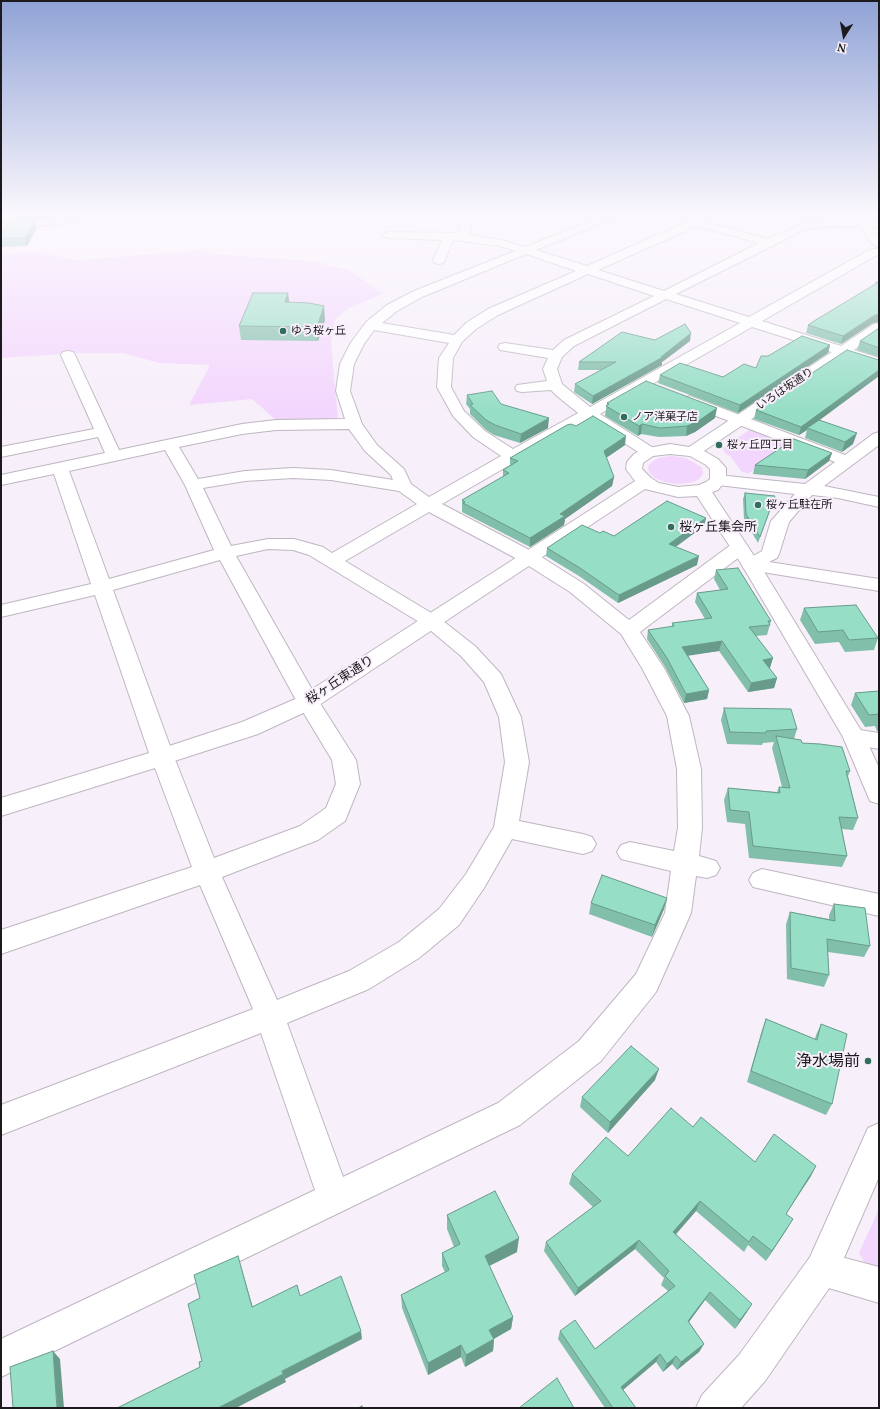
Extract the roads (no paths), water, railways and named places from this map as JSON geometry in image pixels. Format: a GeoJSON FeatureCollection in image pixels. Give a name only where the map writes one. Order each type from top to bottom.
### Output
{"type":"FeatureCollection","features":[{"type":"Feature","properties":{"kind":"street"},"geometry":{"type":"LineString","coordinates":[[404,487],[398,473],[371,448],[354,424],[343,391],[347,364],[357,344],[371,325],[392,308],[418,294],[448,282]]}},
{"type":"Feature","properties":{"kind":"street"},"geometry":{"type":"LineString","coordinates":[[512,456],[479,434],[458,413],[444,387],[446,358],[457,340],[471,326],[493,312],[562,282]]}},
{"type":"Feature","properties":{"kind":"street"},"geometry":{"type":"LineString","coordinates":[[623,282],[879,363]]}},
{"type":"Feature","properties":{"kind":"street"},"geometry":{"type":"LineString","coordinates":[[649,452],[589,414],[562,393],[555,385],[550,369],[556,355],[569,343],[693,282]]}},
{"type":"Feature","properties":{"kind":"street"},"geometry":{"type":"LineString","coordinates":[[333,560],[428,504],[643,384],[820,282]]}},
{"type":"Feature","properties":{"kind":"street"},"geometry":{"type":"LineString","coordinates":[[371,325],[457,340]]}},
{"type":"Feature","properties":{"kind":"street","name":"いろは坂通り"},"geometry":{"type":"LineString","coordinates":[[692,452],[879,327]]}},
{"type":"Feature","properties":{"kind":"street"},"geometry":{"type":"LineString","coordinates":[[505,347],[556,355]]}},
{"type":"Feature","properties":{"kind":"street"},"geometry":{"type":"LineString","coordinates":[[68,355],[101,432],[114,456]]}},
{"type":"Feature","properties":{"kind":"street"},"geometry":{"type":"LineString","coordinates":[[643,384],[740,419],[847,461]]}},
{"type":"Feature","properties":{"kind":"street"},"geometry":{"type":"LineString","coordinates":[[522,388],[555,385]]}},
{"type":"Feature","properties":{"kind":"street"},"geometry":{"type":"LineString","coordinates":[[1,480],[242,429],[276,425],[354,424]]}},
{"type":"Feature","properties":{"kind":"street"},"geometry":{"type":"LineString","coordinates":[[1,452],[101,432]]}},
{"type":"Feature","properties":{"kind":"street"},"geometry":{"type":"LineString","coordinates":[[751,565],[770,554],[780,521],[808,490],[879,437]]}},
{"type":"Feature","properties":{"kind":"street"},"geometry":{"type":"LineString","coordinates":[[1,942],[207,872],[309,833],[336,814],[348,784],[344,760],[308,702],[225,553],[193,485],[170,445]]}},
{"type":"Feature","properties":{"kind":"street"},"geometry":{"type":"LineString","coordinates":[[710,485],[719,474],[718,468],[712,462],[692,452],[670,449],[649,452],[640,456],[635,462],[634,469],[638,476],[645,482],[666,490],[684,492],[710,485],[808,490],[838,493],[879,502]]}},
{"type":"Feature","properties":{"kind":"street"},"geometry":{"type":"LineString","coordinates":[[60,468],[162,757],[207,872],[270,1016],[334,1197]]}},
{"type":"Feature","properties":{"kind":"street"},"geometry":{"type":"LineString","coordinates":[[1,1358],[509,1114],[590,1051],[646,983],[678,913],[695,866],[690,828],[689,769],[678,716],[653,668],[629,630],[578,588],[528,557],[428,504],[404,487],[332,475],[293,473],[244,476],[193,485]]}},
{"type":"Feature","properties":{"kind":"street","name":"桜ヶ丘東通り"},"geometry":{"type":"LineString","coordinates":[[1,806],[162,757],[250,728],[308,702],[645,482]]}},
{"type":"Feature","properties":{"kind":"street"},"geometry":{"type":"LineString","coordinates":[[710,485],[739,548],[751,565],[854,737],[879,795]]}},
{"type":"Feature","properties":{"kind":"street"},"geometry":{"type":"LineString","coordinates":[[1,611],[103,587],[225,553],[268,544],[294,545],[316,551],[431,621],[468,651],[493,679],[510,717],[517,762],[506,828],[475,881],[448,917],[409,950],[359,980],[1,1120]]}},
{"type":"Feature","properties":{"kind":"street"},"geometry":{"type":"LineString","coordinates":[[629,630],[739,548]]}},
{"type":"Feature","properties":{"kind":"street"},"geometry":{"type":"LineString","coordinates":[[751,565],[879,585]]}},
{"type":"Feature","properties":{"kind":"street"},"geometry":{"type":"LineString","coordinates":[[854,737],[879,741]]}},
{"type":"Feature","properties":{"kind":"street"},"geometry":{"type":"LineString","coordinates":[[506,828],[583,844]]}},
{"type":"Feature","properties":{"kind":"street"},"geometry":{"type":"LineString","coordinates":[[630,852],[695,866]]}},
{"type":"Feature","properties":{"kind":"street"},"geometry":{"type":"LineString","coordinates":[[762,880],[879,905]]}},
{"type":"Feature","properties":{"kind":"street"},"geometry":{"type":"LineString","coordinates":[[715,1408],[752,1368],[822,1269],[879,1139]]}},
{"type":"Feature","properties":{"kind":"street"},"geometry":{"type":"LineString","coordinates":[[822,1269],[879,1285]]}},
{"type":"Feature","properties":{"kind":"place","name":"ゆう桜ヶ丘"},"geometry":{"type":"Point","coordinates":[283,331]}},
{"type":"Feature","properties":{"kind":"place","name":"ノア洋菓子店"},"geometry":{"type":"Point","coordinates":[624,417]}},
{"type":"Feature","properties":{"kind":"place","name":"桜ヶ丘四丁目"},"geometry":{"type":"Point","coordinates":[719,445]}},
{"type":"Feature","properties":{"kind":"place","name":"桜ヶ丘駐在所"},"geometry":{"type":"Point","coordinates":[758,505]}},
{"type":"Feature","properties":{"kind":"place","name":"桜ヶ丘集会所"},"geometry":{"type":"Point","coordinates":[671,527]}},
{"type":"Feature","properties":{"kind":"place","name":"浄水場前"},"geometry":{"type":"Point","coordinates":[868,1061]}}]}
